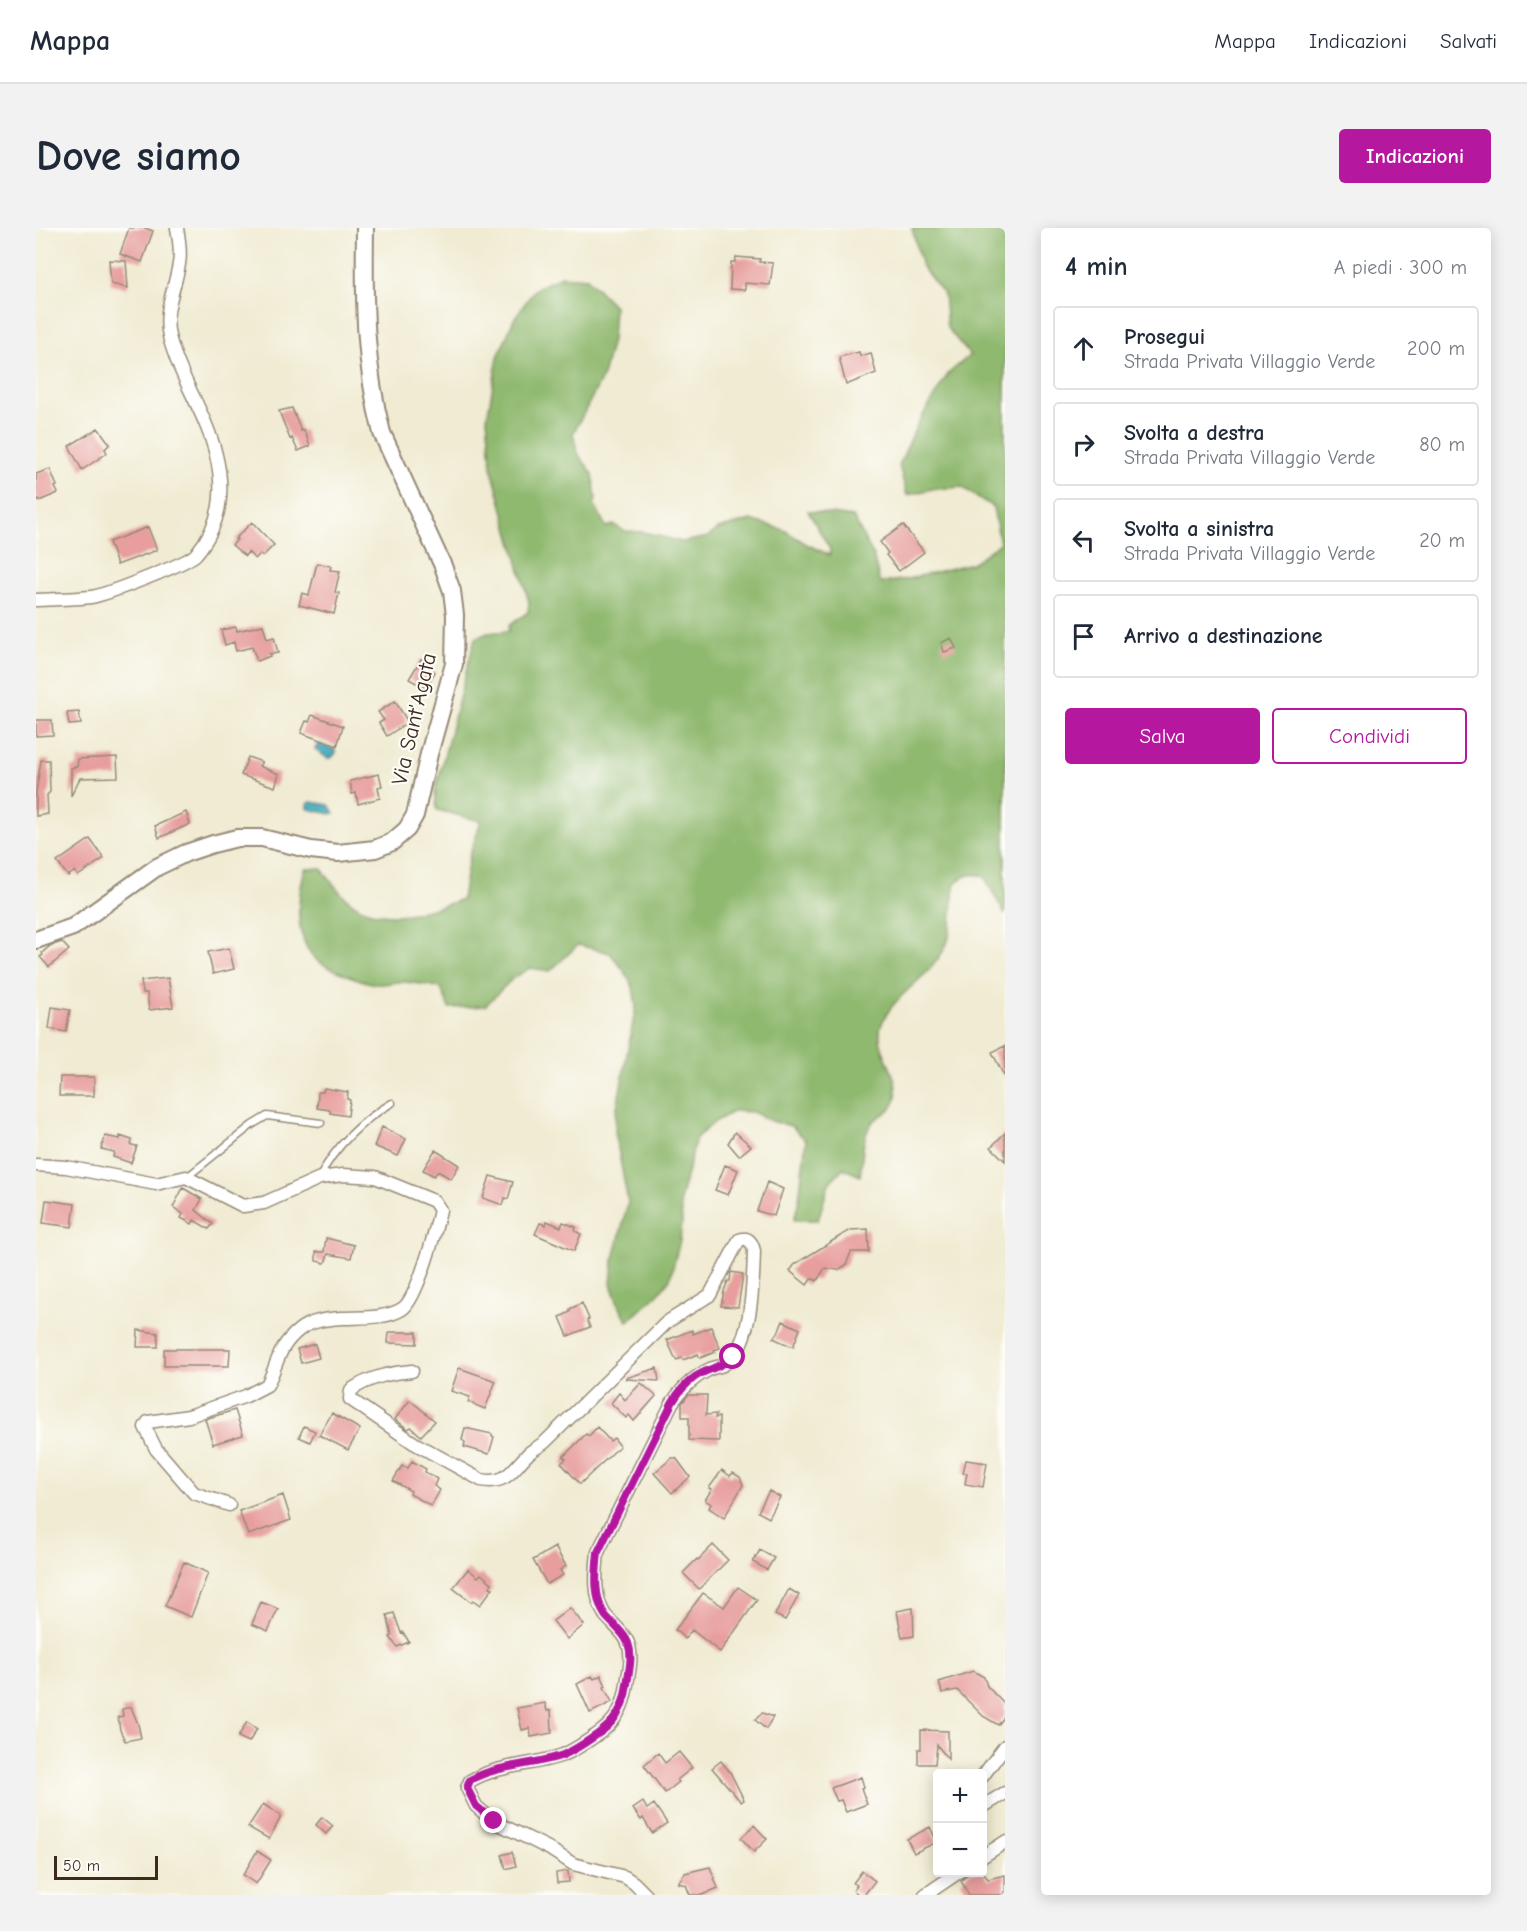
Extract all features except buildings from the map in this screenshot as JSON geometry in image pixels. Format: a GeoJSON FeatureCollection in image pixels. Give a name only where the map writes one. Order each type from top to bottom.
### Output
{"type":"FeatureCollection","features":[{"type":"Feature","properties":{"kind":"street"},"geometry":{"type":"LineString","coordinates":[[36,600],[93,596],[177,565],[195,556],[212,529],[220,507],[222,487],[216,453],[181,369],[167,327],[169,305],[180,263],[177,228]]}},
{"type":"Feature","properties":{"kind":"street","name":"Via Sant'Agata"},"geometry":{"type":"LineString","coordinates":[[36,940],[73,927],[156,867],[213,844],[237,838],[262,838],[312,850],[338,853],[375,849],[392,842],[407,829],[415,815],[454,664],[455,615],[452,591],[443,566],[382,433],[368,371],[364,293],[365,228]]}},
{"type":"Feature","properties":{"kind":"street"},"geometry":{"type":"LineString","coordinates":[[36,1164],[66,1167],[156,1184],[186,1178],[243,1206],[264,1203],[320,1178],[343,1175],[375,1177],[434,1201],[440,1210],[421,1275],[406,1307],[396,1312],[377,1316],[324,1320],[301,1328],[282,1347],[267,1385],[246,1396],[189,1416],[148,1422],[145,1427],[156,1449],[194,1493],[229,1505]]}},
{"type":"Feature","properties":{"kind":"street"},"geometry":{"type":"LineString","coordinates":[[412,1371],[385,1373],[351,1390],[350,1399],[414,1443],[481,1479],[489,1481],[508,1477],[530,1452],[545,1442],[667,1322],[710,1295],[738,1240],[748,1239],[753,1244],[752,1301],[739,1348],[724,1364],[694,1378],[684,1386],[672,1403],[598,1552],[596,1571],[599,1601],[604,1614],[627,1640],[630,1649],[626,1697],[618,1716],[607,1728],[578,1748],[562,1755],[492,1771],[470,1780],[467,1788],[476,1806],[494,1821],[548,1848],[573,1864],[625,1877],[646,1895]]}},
{"type":"Feature","properties":{"kind":"street"},"geometry":{"type":"LineString","coordinates":[[987,1770],[1005,1746]]}},
{"type":"Feature","properties":{"kind":"street"},"geometry":{"type":"LineString","coordinates":[[987,1805],[1005,1793]]}},
{"type":"Feature","properties":{"kind":"street"},"geometry":{"type":"LineString","coordinates":[[987,1854],[1005,1842]]}},
{"type":"Feature","properties":{"kind":"street"},"geometry":{"type":"LineString","coordinates":[[926,1895],[952,1877]]}},
{"type":"Feature","properties":{"kind":"lane"},"geometry":{"type":"LineString","coordinates":[[320,1178],[327,1162],[340,1146],[375,1113],[392,1103]]}},
{"type":"Feature","properties":{"kind":"lane"},"geometry":{"type":"LineString","coordinates":[[186,1178],[252,1125],[267,1116],[321,1124]]}},
{"type":"Feature","properties":{"kind":"green space"},"geometry":{"type":"Polygon","coordinates":[[[912,228],[1005,228],[1005,915],[984,876],[969,875],[955,883],[950,934],[944,950],[929,969],[895,1003],[882,1023],[880,1041],[894,1077],[895,1102],[868,1129],[864,1141],[860,1176],[843,1168],[829,1183],[818,1220],[794,1220],[799,1200],[806,1140],[791,1126],[771,1121],[753,1112],[734,1111],[716,1121],[696,1138],[680,1201],[682,1221],[680,1240],[670,1279],[658,1294],[628,1321],[618,1304],[611,1284],[613,1263],[628,1202],[615,1132],[616,1112],[636,1007],[633,987],[623,969],[610,953],[578,945],[550,971],[530,968],[513,978],[485,1006],[449,1008],[441,988],[410,983],[368,982],[333,969],[315,958],[308,950],[299,920],[299,899],[305,869],[321,868],[352,903],[376,913],[401,915],[414,913],[462,899],[469,858],[481,821],[437,810],[435,791],[475,638],[488,633],[509,631],[509,626],[528,612],[529,602],[492,470],[487,418],[498,357],[514,319],[535,289],[562,276],[587,278],[614,306],[612,340],[603,376],[573,434],[578,454],[593,474],[596,499],[594,504],[606,527],[614,525],[624,531],[644,532],[682,542],[708,537],[718,529],[751,520],[784,530],[830,555],[830,549],[808,511],[853,517],[873,555],[880,583],[908,579],[972,563],[1000,543],[993,507],[962,487],[932,489],[907,495],[899,465],[917,425],[948,374],[970,355],[947,328],[944,294],[922,267],[912,228]]]}},
{"type":"Feature","properties":{"kind":"water"},"geometry":{"type":"Polygon","coordinates":[[[318,744],[334,749],[336,753],[331,758],[327,758],[315,749],[318,744]]]}},
{"type":"Feature","properties":{"kind":"water"},"geometry":{"type":"Polygon","coordinates":[[[311,802],[329,805],[334,813],[308,809],[308,804],[311,802]]]}},
{"type":"Feature","properties":{"kind":"route"},"geometry":{"type":"LineString","coordinates":[[494,1821],[476,1806],[467,1788],[470,1780],[492,1771],[562,1755],[578,1748],[607,1728],[618,1716],[626,1697],[630,1649],[627,1640],[604,1614],[599,1601],[596,1571],[598,1552],[672,1403],[684,1386],[694,1378],[724,1364],[733,1357]]}}]}
